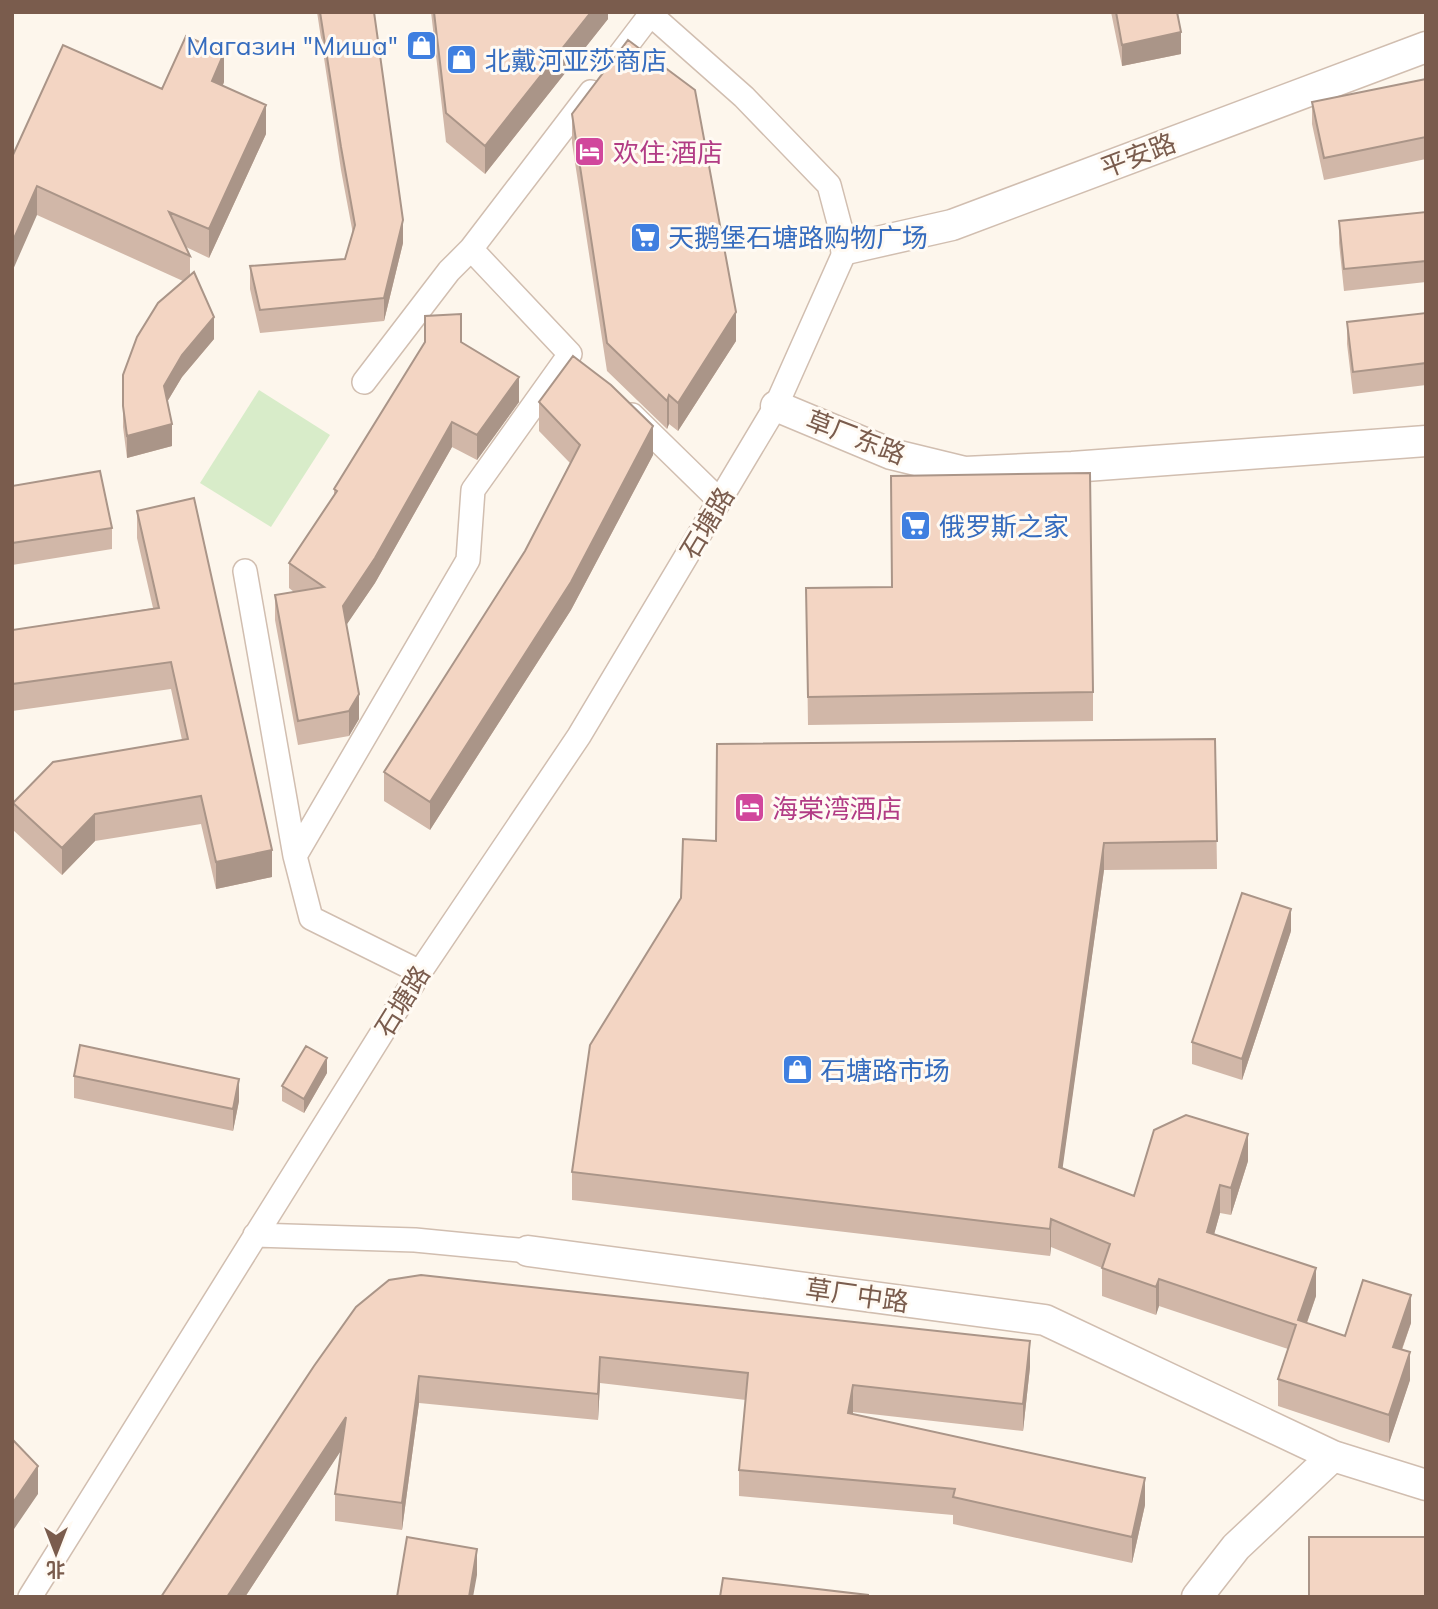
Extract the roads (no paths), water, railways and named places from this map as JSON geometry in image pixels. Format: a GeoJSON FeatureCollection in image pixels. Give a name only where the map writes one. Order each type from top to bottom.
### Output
{"type":"FeatureCollection","features":[{"type":"Feature","properties":{"kind":"street"},"geometry":{"type":"LineString","coordinates":[[364,382],[449,271],[471,249],[649,13],[744,97],[829,186],[846,249]]}},
{"type":"Feature","properties":{"kind":"street","name":"平安路"},"geometry":{"type":"LineString","coordinates":[[846,249],[952,225],[1426,47]]}},
{"type":"Feature","properties":{"kind":"street"},"geometry":{"type":"LineString","coordinates":[[471,249],[590,374]]}},
{"type":"Feature","properties":{"kind":"street","name":"草厂东路"},"geometry":{"type":"LineString","coordinates":[[846,249],[776,406],[891,454],[965,472],[1072,467],[1426,441]]}},
{"type":"Feature","properties":{"kind":"street"},"geometry":{"type":"LineString","coordinates":[[295,856],[468,560],[473,490],[570,355]]}},
{"type":"Feature","properties":{"kind":"street"},"geometry":{"type":"LineString","coordinates":[[620,403],[720,501]]}},
{"type":"Feature","properties":{"kind":"street","name":"石塘路"},"geometry":{"type":"LineString","coordinates":[[30,1597],[420,972],[579,736],[776,406]]}},
{"type":"Feature","properties":{"kind":"street"},"geometry":{"type":"LineString","coordinates":[[245,570],[295,856],[311,918],[420,972]]}},
{"type":"Feature","properties":{"kind":"street","name":"草厂中路"},"geometry":{"type":"LineString","coordinates":[[255,1235],[415,1240],[528,1251],[1045,1320],[1333,1456],[1426,1485]]}},
{"type":"Feature","properties":{"kind":"street"},"geometry":{"type":"LineString","coordinates":[[1198,1597],[1236,1547],[1333,1456]]}},
{"type":"Feature","properties":{"kind":"place","name":"Магазин \"Миша\""},"geometry":{"type":"Point","coordinates":[421,45]}},
{"type":"Feature","properties":{"kind":"place","name":"北戴河亚莎商店"},"geometry":{"type":"Point","coordinates":[462,60]}},
{"type":"Feature","properties":{"kind":"place","name":"欢住·酒店"},"geometry":{"type":"Point","coordinates":[590,152]}},
{"type":"Feature","properties":{"kind":"place","name":"天鹅堡石塘路购物广场"},"geometry":{"type":"Point","coordinates":[645,237]}},
{"type":"Feature","properties":{"kind":"place","name":"俄罗斯之家"},"geometry":{"type":"Point","coordinates":[916,526]}},
{"type":"Feature","properties":{"kind":"place","name":"海棠湾酒店"},"geometry":{"type":"Point","coordinates":[749,808]}},
{"type":"Feature","properties":{"kind":"place","name":"石塘路市场"},"geometry":{"type":"Point","coordinates":[797,1070]}}]}
